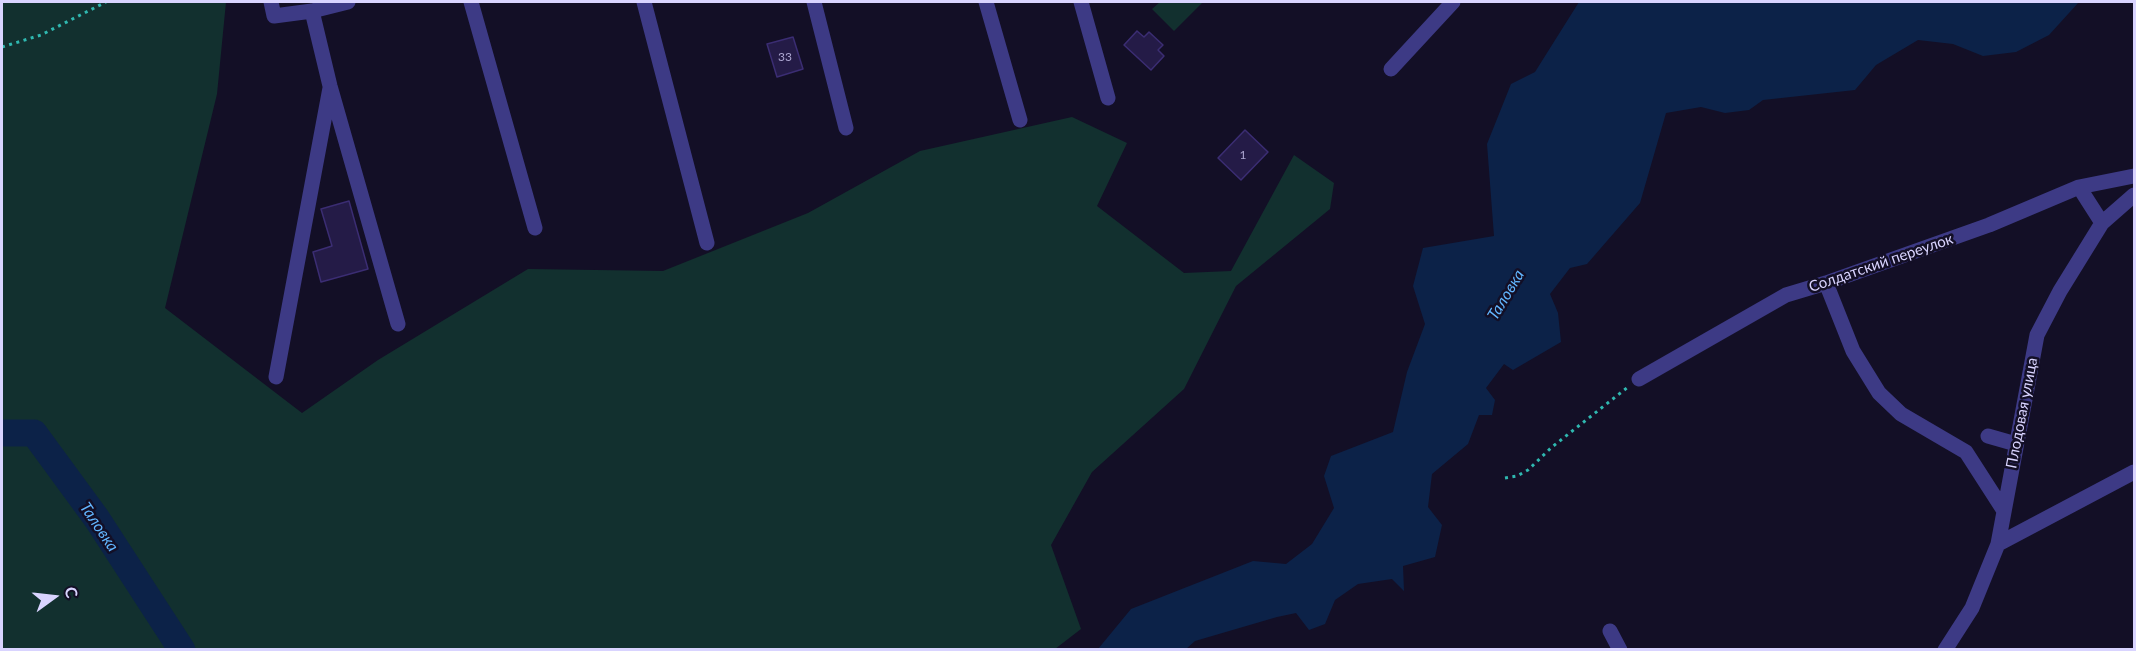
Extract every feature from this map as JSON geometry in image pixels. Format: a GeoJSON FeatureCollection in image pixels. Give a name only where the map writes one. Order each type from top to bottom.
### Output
{"type":"FeatureCollection","features":[{"type":"Feature","properties":{"kind":"street"},"geometry":{"type":"LineString","coordinates":[[273,9],[312,11],[348,2]]}},
{"type":"Feature","properties":{"kind":"street"},"geometry":{"type":"LineString","coordinates":[[471,2],[535,228]]}},
{"type":"Feature","properties":{"kind":"street"},"geometry":{"type":"LineString","coordinates":[[644,2],[707,243]]}},
{"type":"Feature","properties":{"kind":"street"},"geometry":{"type":"LineString","coordinates":[[814,2],[846,128]]}},
{"type":"Feature","properties":{"kind":"street"},"geometry":{"type":"LineString","coordinates":[[986,2],[1020,120]]}},
{"type":"Feature","properties":{"kind":"street"},"geometry":{"type":"LineString","coordinates":[[1081,2],[1108,98]]}},
{"type":"Feature","properties":{"kind":"street"},"geometry":{"type":"LineString","coordinates":[[1391,69],[1453,2]]}},
{"type":"Feature","properties":{"kind":"street"},"geometry":{"type":"LineString","coordinates":[[312,11],[330,86],[398,324]]}},
{"type":"Feature","properties":{"kind":"street"},"geometry":{"type":"LineString","coordinates":[[276,377],[330,86]]}},
{"type":"Feature","properties":{"kind":"street","name":"Солдатский переулок"},"geometry":{"type":"LineString","coordinates":[[1639,379],[1786,295],[1826,284],[1989,225],[2079,187],[2134,176]]}},
{"type":"Feature","properties":{"kind":"street"},"geometry":{"type":"LineString","coordinates":[[2079,187],[2102,223]]}},
{"type":"Feature","properties":{"kind":"street","name":"Плодовая улица"},"geometry":{"type":"LineString","coordinates":[[1945,650],[1972,608],[1998,544],[2037,335],[2060,291],[2102,223],[2134,195]]}},
{"type":"Feature","properties":{"kind":"street"},"geometry":{"type":"LineString","coordinates":[[1826,284],[1853,351],[1879,393],[1901,414],[1966,452],[2004,511]]}},
{"type":"Feature","properties":{"kind":"street"},"geometry":{"type":"LineString","coordinates":[[1988,436],[2016,444]]}},
{"type":"Feature","properties":{"kind":"street"},"geometry":{"type":"LineString","coordinates":[[1998,544],[2134,472]]}},
{"type":"Feature","properties":{"kind":"street"},"geometry":{"type":"LineString","coordinates":[[1610,631],[1620,650]]}},
{"type":"Feature","properties":{"kind":"path"},"geometry":{"type":"LineString","coordinates":[[2,47],[42,35],[106,2]]}},
{"type":"Feature","properties":{"kind":"path"},"geometry":{"type":"LineString","coordinates":[[1505,478],[1517,476],[1528,470],[1552,447],[1639,379]]}},
{"type":"Feature","properties":{"kind":"green space"},"geometry":{"type":"Polygon","coordinates":[[[2,2],[226,2],[217,94],[165,308],[302,413],[378,360],[528,269],[663,271],[808,213],[920,151],[1072,117],[1127,143],[1097,206],[1184,273],[1231,271],[1294,155],[1334,183],[1330,209],[1236,286],[1184,389],[1092,472],[1051,545],[1081,629],[1055,649],[2,649],[2,2]]]}},
{"type":"Feature","properties":{"kind":"green space"},"geometry":{"type":"Polygon","coordinates":[[[1160,2],[1203,2],[1174,31],[1152,9],[1160,2]]]}},
{"type":"Feature","properties":{"kind":"water"},"geometry":{"type":"Polygon","coordinates":[[[1579,2],[2079,2],[2049,35],[2016,52],[1983,56],[1953,44],[1918,40],[1876,65],[1855,90],[1763,100],[1749,110],[1725,113],[1701,107],[1666,113],[1640,203],[1587,264],[1570,268],[1550,294],[1558,313],[1561,342],[1513,370],[1504,364],[1486,388],[1495,400],[1492,415],[1479,415],[1468,444],[1432,474],[1428,507],[1442,525],[1435,557],[1403,566],[1404,591],[1392,579],[1358,584],[1335,600],[1325,624],[1309,630],[1296,613],[1195,641],[1186,649],[1098,649],[1131,609],[1253,561],[1286,564],[1312,544],[1334,508],[1324,476],[1331,456],[1393,432],[1407,372],[1425,324],[1413,286],[1423,248],[1494,236],[1487,144],[1511,84],[1535,72],[1579,2]]]}},
{"type":"Feature","properties":{"kind":"building"},"geometry":{"type":"Polygon","coordinates":[[[1137,31],[1144,37],[1149,32],[1163,45],[1158,50],[1164,56],[1151,70],[1124,45],[1137,31]]]}},
{"type":"Feature","properties":{"kind":"building"},"geometry":{"type":"Polygon","coordinates":[[[793,37],[803,69],[777,77],[767,44],[793,37]]]}},
{"type":"Feature","properties":{"kind":"building"},"geometry":{"type":"Polygon","coordinates":[[[1245,130],[1268,152],[1241,180],[1218,158],[1245,130]]]}},
{"type":"Feature","properties":{"kind":"building"},"geometry":{"type":"Polygon","coordinates":[[[349,201],[368,269],[321,282],[313,252],[332,246],[321,209],[349,201]]]}},
{"type":"Feature","properties":{"kind":"waterway","name":"Таловка"},"geometry":{"type":"LineString","coordinates":[[2,433],[34,433],[97,519],[182,650]]}}]}
